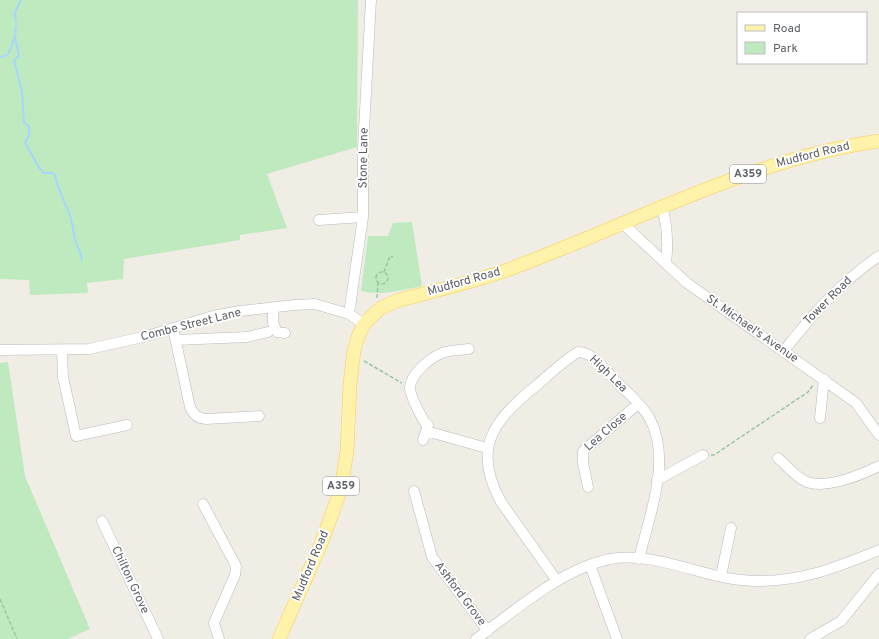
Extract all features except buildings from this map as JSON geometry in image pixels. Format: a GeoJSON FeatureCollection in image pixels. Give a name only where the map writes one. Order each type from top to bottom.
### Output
{"type":"FeatureCollection","features":[{"type":"Feature","properties":{"kind":"main road","name":"Mudford Road"},"geometry":{"type":"LineString","coordinates":[[280,639],[321,544],[341,489],[347,451],[353,355],[358,337],[364,324],[381,308],[396,301],[506,271],[754,171],[793,159],[879,141]]}},
{"type":"Feature","properties":{"kind":"street","name":"Stone Lane"},"geometry":{"type":"LineString","coordinates":[[349,314],[363,217],[363,148],[371,0]]}},
{"type":"Feature","properties":{"kind":"street"},"geometry":{"type":"LineString","coordinates":[[662,207],[665,218],[666,245],[668,250],[666,263]]}},
{"type":"Feature","properties":{"kind":"street"},"geometry":{"type":"LineString","coordinates":[[319,220],[363,217]]}},
{"type":"Feature","properties":{"kind":"street","name":"St. Michael's Avenue"},"geometry":{"type":"LineString","coordinates":[[622,223],[687,283],[856,403],[879,435]]}},
{"type":"Feature","properties":{"kind":"street","name":"Tower Road"},"geometry":{"type":"LineString","coordinates":[[783,352],[807,322],[834,293],[857,272],[879,256]]}},
{"type":"Feature","properties":{"kind":"street","name":"Combe Street Lane"},"geometry":{"type":"LineString","coordinates":[[0,350],[89,349],[110,345],[213,316],[240,311],[315,304],[349,314],[364,324]]}},
{"type":"Feature","properties":{"kind":"street"},"geometry":{"type":"LineString","coordinates":[[273,308],[273,323],[277,332],[285,333]]}},
{"type":"Feature","properties":{"kind":"street"},"geometry":{"type":"LineString","coordinates":[[173,328],[190,407],[199,418],[260,416]]}},
{"type":"Feature","properties":{"kind":"street"},"geometry":{"type":"LineString","coordinates":[[176,340],[248,337],[268,332]]}},
{"type":"Feature","properties":{"kind":"street"},"geometry":{"type":"LineString","coordinates":[[469,349],[443,353],[432,360],[413,378],[410,388],[425,431],[487,448]]}},
{"type":"Feature","properties":{"kind":"street"},"geometry":{"type":"LineString","coordinates":[[62,350],[63,377],[76,436],[129,424]]}},
{"type":"Feature","properties":{"kind":"street","name":"High Lea"},"geometry":{"type":"LineString","coordinates":[[557,581],[501,502],[494,489],[489,475],[487,448],[497,423],[506,412],[560,365],[578,352],[590,354],[638,404],[649,418],[658,439],[660,459],[657,480],[639,559]]}},
{"type":"Feature","properties":{"kind":"street"},"geometry":{"type":"LineString","coordinates":[[820,418],[822,378]]}},
{"type":"Feature","properties":{"kind":"street","name":"Lea Close"},"geometry":{"type":"LineString","coordinates":[[588,487],[583,463],[583,451],[638,404]]}},
{"type":"Feature","properties":{"kind":"street"},"geometry":{"type":"LineString","coordinates":[[657,480],[703,455]]}},
{"type":"Feature","properties":{"kind":"street"},"geometry":{"type":"LineString","coordinates":[[778,458],[801,479],[808,482],[819,483],[838,481],[858,475],[879,466]]}},
{"type":"Feature","properties":{"kind":"street","name":"Ashford Grove"},"geometry":{"type":"LineString","coordinates":[[414,491],[432,557],[488,631]]}},
{"type":"Feature","properties":{"kind":"street"},"geometry":{"type":"LineString","coordinates":[[204,504],[236,566],[235,575],[213,626],[219,639]]}},
{"type":"Feature","properties":{"kind":"street","name":"Chilton Grove"},"geometry":{"type":"LineString","coordinates":[[102,521],[158,639]]}},
{"type":"Feature","properties":{"kind":"street"},"geometry":{"type":"LineString","coordinates":[[720,576],[731,528]]}},
{"type":"Feature","properties":{"kind":"street"},"geometry":{"type":"LineString","coordinates":[[476,639],[557,581],[590,565],[613,559],[639,559],[680,565],[741,580],[763,580],[798,578],[838,567],[879,550]]}},
{"type":"Feature","properties":{"kind":"street"},"geometry":{"type":"LineString","coordinates":[[590,565],[617,639]]}},
{"type":"Feature","properties":{"kind":"street"},"geometry":{"type":"LineString","coordinates":[[810,639],[841,621],[879,574]]}},
{"type":"Feature","properties":{"kind":"path"},"geometry":{"type":"LineString","coordinates":[[378,282],[384,283],[387,281],[387,275],[384,272],[385,262],[390,256],[393,257]]}},
{"type":"Feature","properties":{"kind":"path"},"geometry":{"type":"LineString","coordinates":[[377,302],[378,282],[376,275],[380,272],[384,272]]}},
{"type":"Feature","properties":{"kind":"path"},"geometry":{"type":"LineString","coordinates":[[353,355],[410,388]]}},
{"type":"Feature","properties":{"kind":"path"},"geometry":{"type":"LineString","coordinates":[[703,455],[714,455],[719,452],[808,392],[822,378]]}},
{"type":"Feature","properties":{"kind":"path"},"geometry":{"type":"LineString","coordinates":[[0,599],[17,639]]}},
{"type":"Feature","properties":{"kind":"green space"},"geometry":{"type":"Polygon","coordinates":[[[0,0],[358,0],[357,147],[267,174],[287,228],[240,235],[240,240],[124,259],[123,279],[87,283],[88,293],[30,295],[29,280],[0,279],[0,0]]]}},
{"type":"Feature","properties":{"kind":"green space"},"geometry":{"type":"Polygon","coordinates":[[[412,222],[422,286],[384,293],[361,291],[368,236],[388,236],[393,223],[412,222]]]}},
{"type":"Feature","properties":{"kind":"green space"},"geometry":{"type":"Polygon","coordinates":[[[8,362],[25,476],[90,629],[68,639],[0,639],[0,363],[8,362]]]}},
{"type":"Feature","properties":{"kind":"waterway"},"geometry":{"type":"LineString","coordinates":[[16,22],[15,12],[21,0]]}},
{"type":"Feature","properties":{"kind":"waterway"},"geometry":{"type":"LineString","coordinates":[[16,26],[15,37],[19,56],[14,60],[22,91],[24,123],[29,126],[29,136],[25,142],[39,168],[44,173],[52,173],[55,175],[59,189],[69,212],[75,239],[82,260]]}},
{"type":"Feature","properties":{"kind":"waterway"},"geometry":{"type":"LineString","coordinates":[[0,57],[9,52],[15,37]]}}]}
